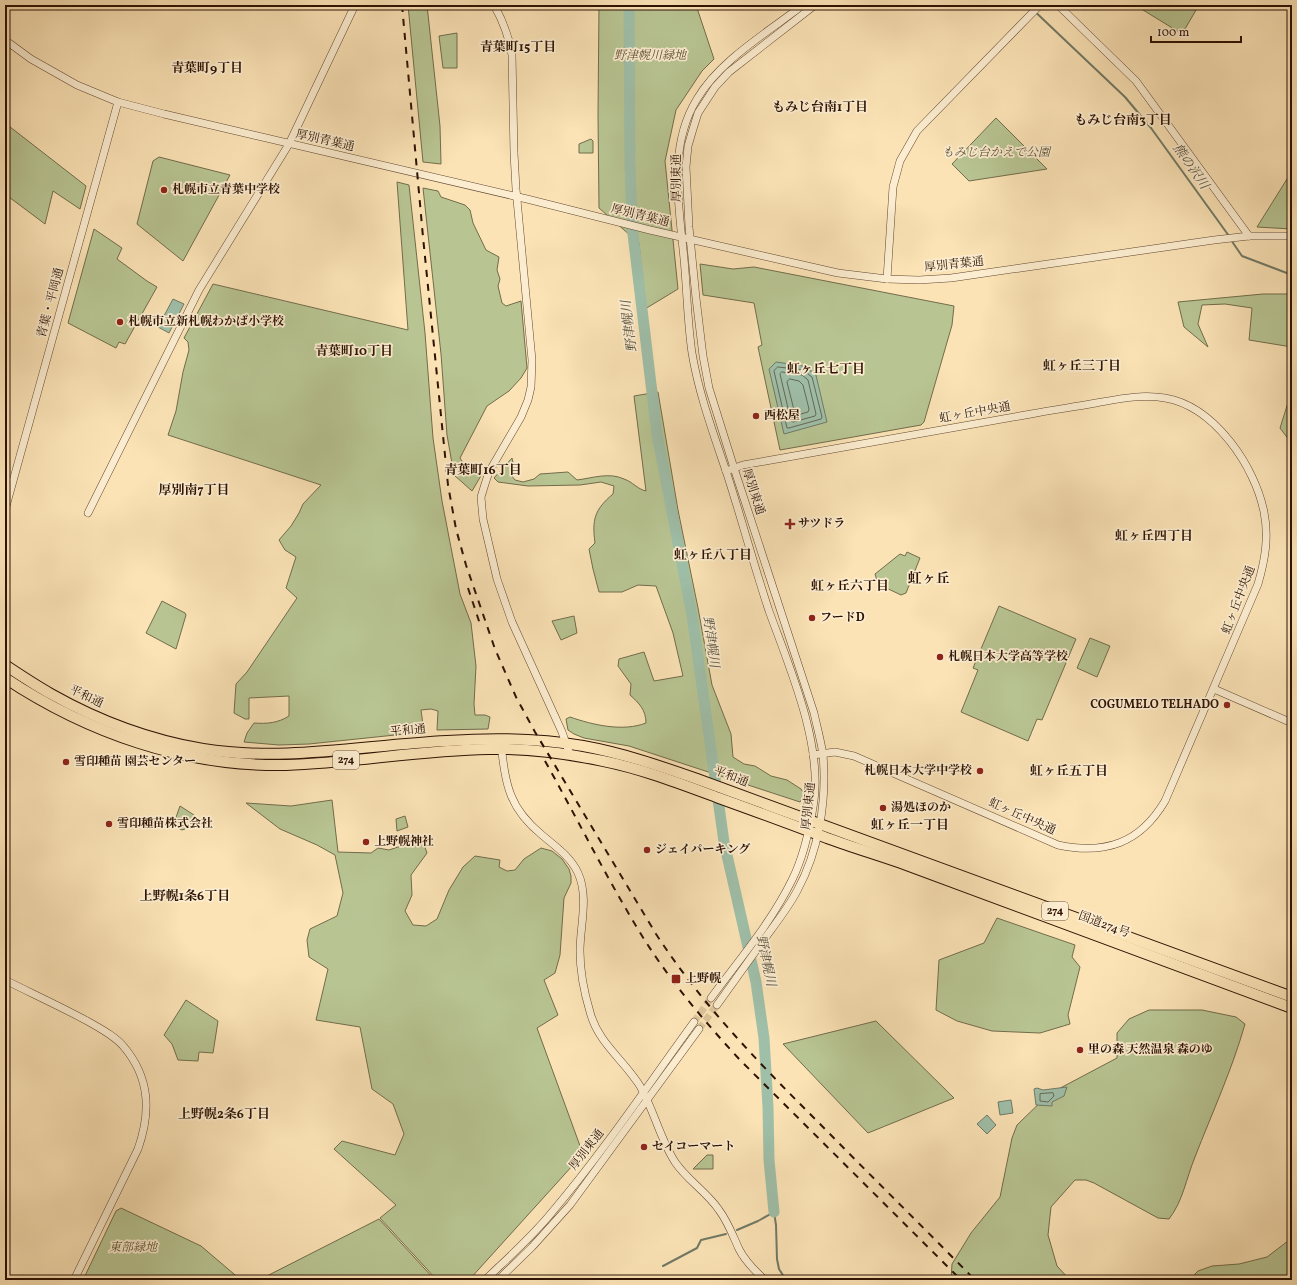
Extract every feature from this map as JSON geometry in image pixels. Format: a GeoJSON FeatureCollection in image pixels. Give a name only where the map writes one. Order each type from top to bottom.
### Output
{"type":"FeatureCollection","features":[{"type":"Feature","properties":{"kind":"highway","name":"平和通"},"geometry":{"type":"LineString","coordinates":[[5,665],[51,694],[105,720],[156,738],[202,749],[277,755],[447,741],[501,744],[570,755],[635,769],[737,804],[814,827]]}},
{"type":"Feature","properties":{"kind":"highway","name":"平和通"},"geometry":{"type":"LineString","coordinates":[[5,678],[60,710],[102,730],[160,750],[180,755],[218,761],[283,765],[436,752],[538,741],[566,744],[629,757],[697,779],[814,827]]}},
{"type":"Feature","properties":{"kind":"highway","name":"国道274号"},"geometry":{"type":"LineString","coordinates":[[814,827],[1292,997]]}},
{"type":"Feature","properties":{"kind":"highway","name":"国道274号"},"geometry":{"type":"LineString","coordinates":[[814,827],[900,863],[1292,1008]]}},
{"type":"Feature","properties":{"kind":"street"},"geometry":{"type":"LineString","coordinates":[[88,513],[199,290],[288,144],[355,5]]}},
{"type":"Feature","properties":{"kind":"street"},"geometry":{"type":"LineString","coordinates":[[494,5],[505,26],[510,40],[512,55],[516,197],[532,360],[531,387],[521,417],[488,472],[481,497],[483,519],[497,579],[512,622],[562,732],[570,755]]}},
{"type":"Feature","properties":{"kind":"street","name":"厚別東通"},"geometry":{"type":"LineString","coordinates":[[717,1005],[781,916],[797,891],[815,845],[815,793],[813,755],[808,727],[792,674],[763,593],[700,390],[692,353],[677,164],[686,120],[696,100],[708,83],[725,64],[803,5]]}},
{"type":"Feature","properties":{"kind":"street","name":"厚別東通"},"geometry":{"type":"LineString","coordinates":[[711,998],[777,906],[791,881],[805,845],[814,827],[824,782],[822,753],[814,713],[734,468],[709,388],[702,356],[690,238],[686,167],[688,146],[698,113],[714,87],[729,72],[815,5]]}},
{"type":"Feature","properties":{"kind":"street"},"geometry":{"type":"LineString","coordinates":[[887,279],[893,187],[900,161],[908,146],[917,131],[1040,5]]}},
{"type":"Feature","properties":{"kind":"street"},"geometry":{"type":"LineString","coordinates":[[1058,5],[1136,81],[1245,236]]}},
{"type":"Feature","properties":{"kind":"street","name":"厚別青葉通"},"geometry":{"type":"LineString","coordinates":[[5,40],[32,59],[77,85],[118,102],[288,144],[838,273],[887,279],[919,280],[951,278],[1245,236],[1292,236]]}},
{"type":"Feature","properties":{"kind":"street","name":"青葉・平岡通"},"geometry":{"type":"LineString","coordinates":[[5,510],[118,102]]}},
{"type":"Feature","properties":{"kind":"street","name":"虹ヶ丘中央通"},"geometry":{"type":"LineString","coordinates":[[726,471],[743,465],[1136,396],[1154,396],[1167,398],[1189,406],[1212,422],[1243,459],[1257,488],[1264,512],[1266,530],[1266,551],[1258,584],[1165,800],[1160,809],[1147,825],[1136,834],[1107,847],[1075,849],[1058,845],[854,756],[835,752],[813,755]]}},
{"type":"Feature","properties":{"kind":"street"},"geometry":{"type":"LineString","coordinates":[[792,674],[800,672]]}},
{"type":"Feature","properties":{"kind":"street"},"geometry":{"type":"LineString","coordinates":[[1214,689],[1292,723]]}},
{"type":"Feature","properties":{"kind":"street"},"geometry":{"type":"LineString","coordinates":[[501,744],[503,769],[507,786],[518,809],[536,830],[567,857],[579,876],[583,898],[580,949],[581,967],[590,1013],[600,1037],[631,1074],[647,1099],[672,1157],[708,1195],[719,1210],[745,1258],[765,1280]]}},
{"type":"Feature","properties":{"kind":"street"},"geometry":{"type":"LineString","coordinates":[[5,980],[107,1032],[123,1046],[134,1060],[143,1078],[146,1117],[143,1135],[138,1149],[74,1280]]}},
{"type":"Feature","properties":{"kind":"street","name":"厚別東通"},"geometry":{"type":"LineString","coordinates":[[485,1280],[553,1212],[627,1116],[694,1022]]}},
{"type":"Feature","properties":{"kind":"street","name":"厚別東通"},"geometry":{"type":"LineString","coordinates":[[498,1280],[532,1247],[570,1205],[699,1029]]}},
{"type":"Feature","properties":{"kind":"green space"},"geometry":{"type":"Polygon","coordinates":[[[408,5],[427,5],[440,126],[441,164],[423,162],[408,5]]]}},
{"type":"Feature","properties":{"kind":"green space","name":"野津幌川緑地"},"geometry":{"type":"Polygon","coordinates":[[[599,5],[696,5],[714,59],[702,71],[676,110],[665,161],[678,289],[645,309],[639,243],[599,208],[599,5]]]}},
{"type":"Feature","properties":{"kind":"green space"},"geometry":{"type":"Polygon","coordinates":[[[1135,5],[1199,5],[1182,34],[1135,5]]]}},
{"type":"Feature","properties":{"kind":"green space"},"geometry":{"type":"Polygon","coordinates":[[[457,33],[457,68],[443,68],[439,36],[457,33]]]}},
{"type":"Feature","properties":{"kind":"green space","name":"もみじ台かえで公園"},"geometry":{"type":"Polygon","coordinates":[[[996,118],[1047,169],[969,181],[952,164],[996,118]]]}},
{"type":"Feature","properties":{"kind":"green space"},"geometry":{"type":"Polygon","coordinates":[[[5,123],[86,186],[80,209],[53,191],[45,224],[5,194],[5,123]]]}},
{"type":"Feature","properties":{"kind":"green space"},"geometry":{"type":"Polygon","coordinates":[[[591,139],[593,141],[593,153],[579,153],[579,144],[591,139]]]}},
{"type":"Feature","properties":{"kind":"green space"},"geometry":{"type":"Polygon","coordinates":[[[159,157],[230,175],[183,261],[137,224],[153,161],[159,157]]]}},
{"type":"Feature","properties":{"kind":"green space"},"geometry":{"type":"Polygon","coordinates":[[[1292,171],[1292,229],[1257,227],[1292,171]]]}},
{"type":"Feature","properties":{"kind":"green space"},"geometry":{"type":"Polygon","coordinates":[[[397,182],[409,185],[425,333],[433,438],[442,501],[460,594],[471,623],[476,666],[474,704],[475,715],[485,715],[490,717],[488,729],[437,730],[438,711],[431,709],[421,710],[424,732],[309,744],[279,745],[244,742],[247,733],[254,723],[272,722],[289,716],[289,696],[249,698],[249,719],[245,719],[234,713],[236,684],[247,672],[297,598],[286,588],[296,557],[285,550],[279,540],[291,526],[303,504],[321,485],[168,435],[176,411],[183,372],[189,350],[188,342],[184,338],[213,284],[408,330],[397,182]]]}},
{"type":"Feature","properties":{"kind":"green space"},"geometry":{"type":"Polygon","coordinates":[[[423,188],[438,191],[441,197],[465,205],[470,210],[473,223],[486,250],[499,257],[497,270],[500,279],[498,286],[502,303],[506,306],[521,301],[527,368],[521,378],[509,391],[487,406],[460,458],[465,466],[482,474],[472,491],[454,475],[447,435],[441,354],[423,188]]]}},
{"type":"Feature","properties":{"kind":"green space"},"geometry":{"type":"Polygon","coordinates":[[[94,229],[122,248],[117,259],[157,287],[125,344],[119,342],[116,348],[68,323],[94,229]]]}},
{"type":"Feature","properties":{"kind":"green space"},"geometry":{"type":"Polygon","coordinates":[[[700,264],[733,269],[754,267],[954,306],[952,325],[924,422],[921,425],[780,450],[758,347],[762,345],[754,303],[703,295],[700,264]]]}},
{"type":"Feature","properties":{"kind":"green space"},"geometry":{"type":"Polygon","coordinates":[[[1263,294],[1292,294],[1292,347],[1249,340],[1252,308],[1225,304],[1202,305],[1198,324],[1208,347],[1184,327],[1178,302],[1263,294]]]}},
{"type":"Feature","properties":{"kind":"green space"},"geometry":{"type":"Polygon","coordinates":[[[1292,390],[1292,444],[1280,428],[1292,390]]]}},
{"type":"Feature","properties":{"kind":"green space"},"geometry":{"type":"Polygon","coordinates":[[[658,392],[678,510],[712,685],[731,734],[733,757],[744,764],[755,766],[771,776],[787,780],[801,789],[805,795],[800,802],[629,746],[584,738],[568,730],[566,719],[570,717],[588,723],[618,727],[637,726],[646,723],[645,714],[641,707],[630,695],[631,684],[618,666],[619,659],[644,652],[654,681],[683,676],[673,633],[656,586],[638,585],[622,592],[599,592],[589,549],[595,543],[594,522],[598,510],[613,494],[614,486],[601,482],[580,485],[528,486],[498,482],[494,478],[512,458],[514,467],[511,475],[515,480],[523,482],[534,479],[540,474],[568,472],[577,480],[601,476],[618,477],[627,480],[640,489],[646,491],[634,396],[658,392]]]}},
{"type":"Feature","properties":{"kind":"green space"},"geometry":{"type":"Polygon","coordinates":[[[907,552],[920,558],[906,593],[901,595],[878,584],[875,574],[900,554],[905,556],[907,552]]]}},
{"type":"Feature","properties":{"kind":"green space"},"geometry":{"type":"Polygon","coordinates":[[[162,601],[185,613],[186,615],[176,649],[146,633],[162,601]]]}},
{"type":"Feature","properties":{"kind":"green space"},"geometry":{"type":"Polygon","coordinates":[[[999,606],[1076,639],[1042,720],[1037,719],[1028,741],[961,712],[978,670],[973,668],[999,606]]]}},
{"type":"Feature","properties":{"kind":"green space"},"geometry":{"type":"Polygon","coordinates":[[[574,616],[577,633],[561,640],[552,621],[574,616]]]}},
{"type":"Feature","properties":{"kind":"green space"},"geometry":{"type":"Polygon","coordinates":[[[1090,638],[1110,646],[1097,677],[1077,668],[1090,638]]]}},
{"type":"Feature","properties":{"kind":"green space"},"geometry":{"type":"Polygon","coordinates":[[[332,800],[338,852],[371,853],[378,848],[389,850],[422,839],[427,853],[411,875],[412,895],[405,911],[413,925],[426,926],[437,919],[449,890],[463,867],[475,856],[500,860],[499,867],[507,871],[515,870],[524,859],[541,848],[552,851],[562,859],[569,869],[571,876],[571,883],[564,898],[560,955],[555,973],[544,980],[558,1015],[537,1028],[583,1154],[469,1280],[437,1280],[380,1218],[396,1205],[334,1149],[342,1141],[395,1155],[404,1134],[393,1104],[372,1089],[360,1027],[316,1020],[328,969],[309,957],[307,940],[310,929],[337,916],[343,893],[335,855],[317,845],[280,829],[246,803],[291,806],[332,800]]]}},
{"type":"Feature","properties":{"kind":"green space"},"geometry":{"type":"Polygon","coordinates":[[[180,806],[194,815],[185,829],[182,830],[174,826],[180,806]]]}},
{"type":"Feature","properties":{"kind":"green space"},"geometry":{"type":"Polygon","coordinates":[[[405,816],[408,827],[397,831],[396,819],[405,816]]]}},
{"type":"Feature","properties":{"kind":"green space"},"geometry":{"type":"Polygon","coordinates":[[[997,918],[1075,945],[1072,957],[1080,967],[1068,1015],[1070,1024],[1040,1033],[992,1031],[957,1021],[936,1010],[939,960],[984,943],[997,918]]]}},
{"type":"Feature","properties":{"kind":"green space"},"geometry":{"type":"Polygon","coordinates":[[[186,1000],[218,1021],[213,1053],[199,1052],[198,1061],[178,1060],[172,1044],[164,1035],[186,1000]]]}},
{"type":"Feature","properties":{"kind":"green space"},"geometry":{"type":"Polygon","coordinates":[[[1149,1010],[1202,1010],[1236,1017],[1245,1024],[1228,1075],[1195,1157],[1178,1205],[1169,1219],[1158,1218],[1094,1183],[1086,1180],[1075,1180],[1051,1207],[1048,1235],[1057,1266],[1070,1280],[951,1280],[952,1264],[971,1233],[1000,1197],[1012,1138],[1017,1125],[1049,1094],[1117,1058],[1117,1033],[1129,1019],[1149,1010]]]}},
{"type":"Feature","properties":{"kind":"green space"},"geometry":{"type":"Polygon","coordinates":[[[876,1021],[954,1098],[868,1133],[783,1044],[876,1021]]]}},
{"type":"Feature","properties":{"kind":"green space"},"geometry":{"type":"Polygon","coordinates":[[[707,1155],[713,1155],[713,1169],[693,1169],[707,1155]]]}},
{"type":"Feature","properties":{"kind":"green space","name":"東部緑地"},"geometry":{"type":"Polygon","coordinates":[[[121,1208],[201,1246],[241,1280],[83,1280],[116,1211],[121,1208]]]}},
{"type":"Feature","properties":{"kind":"green space"},"geometry":{"type":"Polygon","coordinates":[[[379,1219],[435,1280],[259,1280],[379,1219]]]}},
{"type":"Feature","properties":{"kind":"green space"},"geometry":{"type":"Polygon","coordinates":[[[1292,1238],[1292,1280],[1189,1280],[1198,1271],[1212,1266],[1239,1264],[1267,1257],[1292,1238]]]}},
{"type":"Feature","properties":{"kind":"water"},"geometry":{"type":"Polygon","coordinates":[[[173,299],[184,304],[169,333],[158,327],[173,299]]]}},
{"type":"Feature","properties":{"kind":"water"},"geometry":{"type":"Polygon","coordinates":[[[776,362],[810,367],[811,372],[815,371],[827,422],[784,434],[769,369],[776,362]]]}},
{"type":"Feature","properties":{"kind":"water"},"geometry":{"type":"Polygon","coordinates":[[[1067,1087],[1064,1096],[1052,1102],[1052,1106],[1036,1105],[1034,1089],[1037,1088],[1043,1090],[1067,1087]]]}},
{"type":"Feature","properties":{"kind":"water"},"geometry":{"type":"Polygon","coordinates":[[[1011,1100],[1013,1113],[1000,1115],[998,1102],[1011,1100]]]}},
{"type":"Feature","properties":{"kind":"water"},"geometry":{"type":"Polygon","coordinates":[[[987,1115],[996,1125],[987,1134],[977,1124],[987,1115]]]}},
{"type":"Feature","properties":{"kind":"waterway","name":"野津幌川"},"geometry":{"type":"LineString","coordinates":[[629,5],[632,226],[657,434],[692,615],[724,842],[756,982],[764,1038],[769,1160],[774,1212]]}},
{"type":"Feature","properties":{"kind":"waterway","name":"熊の沢川"},"geometry":{"type":"LineString","coordinates":[[1028,5],[1125,97],[1151,128],[1229,236]]}},
{"type":"Feature","properties":{"kind":"waterway","name":"熊の沢川"},"geometry":{"type":"LineString","coordinates":[[1231,240],[1242,256],[1292,275]]}},
{"type":"Feature","properties":{"kind":"waterway","name":"野津幌川"},"geometry":{"type":"LineString","coordinates":[[737,1230],[774,1212],[777,1259],[779,1269],[786,1280]]}},
{"type":"Feature","properties":{"kind":"waterway"},"geometry":{"type":"LineString","coordinates":[[663,1266],[697,1248],[701,1240],[726,1234]]}},
{"type":"Feature","properties":{"kind":"tunnel"},"geometry":{"type":"LineString","coordinates":[[694,1022],[711,998]]}},
{"type":"Feature","properties":{"kind":"tunnel"},"geometry":{"type":"LineString","coordinates":[[699,1029],[717,1005]]}},
{"type":"Feature","properties":{"kind":"railway"},"geometry":{"type":"LineString","coordinates":[[402,5],[423,237],[448,485],[456,529],[466,565],[495,649],[516,697],[535,732],[656,934],[712,1010],[753,1056],[975,1280]]}},
{"type":"Feature","properties":{"kind":"railway"},"geometry":{"type":"LineString","coordinates":[[468,588],[480,624]]}},
{"type":"Feature","properties":{"kind":"railway"},"geometry":{"type":"LineString","coordinates":[[545,761],[644,939],[665,971],[689,1001],[740,1060],[961,1280]]}},
{"type":"Feature","properties":{"kind":"place","name":"札幌市立青葉中学校"},"geometry":{"type":"Point","coordinates":[164,190]}},
{"type":"Feature","properties":{"kind":"place","name":"札幌市立新札幌わかば小学校"},"geometry":{"type":"Point","coordinates":[120,322]}},
{"type":"Feature","properties":{"kind":"place","name":"西松屋"},"geometry":{"type":"Point","coordinates":[756,416]}},
{"type":"Feature","properties":{"kind":"place","name":"サツドラ"},"geometry":{"type":"Point","coordinates":[790,524]}},
{"type":"Feature","properties":{"kind":"place","name":"フードD"},"geometry":{"type":"Point","coordinates":[812,618]}},
{"type":"Feature","properties":{"kind":"place","name":"札幌日本大学高等学校"},"geometry":{"type":"Point","coordinates":[940,657]}},
{"type":"Feature","properties":{"kind":"place","name":"COGUMELO TELHADO"},"geometry":{"type":"Point","coordinates":[1227,705]}},
{"type":"Feature","properties":{"kind":"place","name":"雪印種苗 園芸センター"},"geometry":{"type":"Point","coordinates":[66,762]}},
{"type":"Feature","properties":{"kind":"place","name":"札幌日本大学中学校"},"geometry":{"type":"Point","coordinates":[980,771]}},
{"type":"Feature","properties":{"kind":"place","name":"湯処ほのか"},"geometry":{"type":"Point","coordinates":[883,808]}},
{"type":"Feature","properties":{"kind":"place","name":"雪印種苗株式会社"},"geometry":{"type":"Point","coordinates":[109,824]}},
{"type":"Feature","properties":{"kind":"place","name":"上野幌神社"},"geometry":{"type":"Point","coordinates":[366,842]}},
{"type":"Feature","properties":{"kind":"place","name":"ジェイパーキング"},"geometry":{"type":"Point","coordinates":[647,850]}},
{"type":"Feature","properties":{"kind":"place","name":"上野幌"},"geometry":{"type":"Point","coordinates":[676,979]}},
{"type":"Feature","properties":{"kind":"place","name":"里の森 天然温泉 森のゆ"},"geometry":{"type":"Point","coordinates":[1080,1050]}},
{"type":"Feature","properties":{"kind":"place","name":"セイコーマート"},"geometry":{"type":"Point","coordinates":[644,1147]}},
{"type":"Feature","properties":{"kind":"district","name":"青葉町15丁目"},"geometry":{"type":"Point","coordinates":[518,48]}},
{"type":"Feature","properties":{"kind":"district","name":"青葉町9丁目"},"geometry":{"type":"Point","coordinates":[207,69]}},
{"type":"Feature","properties":{"kind":"district","name":"もみじ台南1丁目"},"geometry":{"type":"Point","coordinates":[820,108]}},
{"type":"Feature","properties":{"kind":"district","name":"もみじ台南3丁目"},"geometry":{"type":"Point","coordinates":[1123,121]}},
{"type":"Feature","properties":{"kind":"district","name":"青葉町10丁目"},"geometry":{"type":"Point","coordinates":[354,352]}},
{"type":"Feature","properties":{"kind":"district","name":"虹ヶ丘三丁目"},"geometry":{"type":"Point","coordinates":[1082,367]}},
{"type":"Feature","properties":{"kind":"district","name":"虹ヶ丘七丁目"},"geometry":{"type":"Point","coordinates":[826,370]}},
{"type":"Feature","properties":{"kind":"district","name":"青葉町16丁目"},"geometry":{"type":"Point","coordinates":[483,471]}},
{"type":"Feature","properties":{"kind":"district","name":"厚別南7丁目"},"geometry":{"type":"Point","coordinates":[194,491]}},
{"type":"Feature","properties":{"kind":"district","name":"虹ヶ丘四丁目"},"geometry":{"type":"Point","coordinates":[1154,537]}},
{"type":"Feature","properties":{"kind":"district","name":"虹ヶ丘八丁目"},"geometry":{"type":"Point","coordinates":[713,556]}},
{"type":"Feature","properties":{"kind":"district","name":"虹ヶ丘"},"geometry":{"type":"Point","coordinates":[929,579]}},
{"type":"Feature","properties":{"kind":"district","name":"虹ヶ丘六丁目"},"geometry":{"type":"Point","coordinates":[850,587]}},
{"type":"Feature","properties":{"kind":"district","name":"虹ヶ丘五丁目"},"geometry":{"type":"Point","coordinates":[1069,772]}},
{"type":"Feature","properties":{"kind":"district","name":"虹ヶ丘一丁目"},"geometry":{"type":"Point","coordinates":[910,826]}},
{"type":"Feature","properties":{"kind":"district","name":"上野幌1条6丁目"},"geometry":{"type":"Point","coordinates":[185,897]}},
{"type":"Feature","properties":{"kind":"district","name":"上野幌2条6丁目"},"geometry":{"type":"Point","coordinates":[224,1115]}}]}
